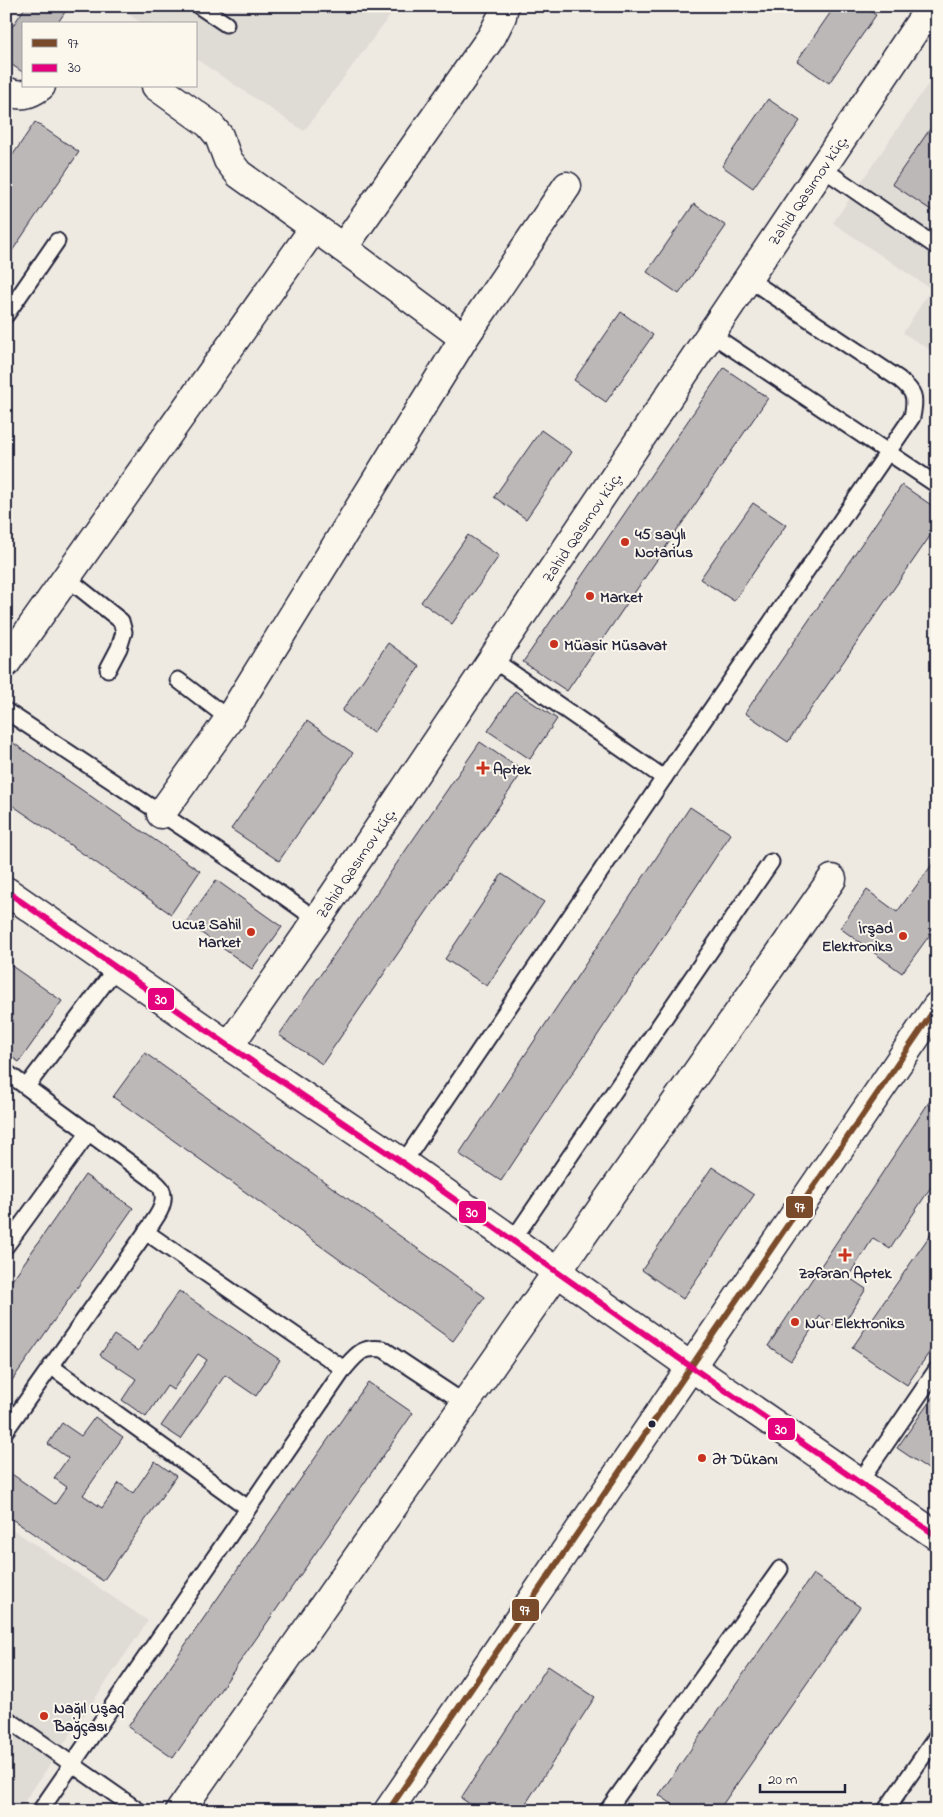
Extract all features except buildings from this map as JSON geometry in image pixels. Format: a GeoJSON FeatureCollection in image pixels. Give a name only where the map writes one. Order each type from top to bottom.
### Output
{"type":"FeatureCollection","features":[{"type":"Feature","properties":{"kind":"street"},"geometry":{"type":"LineString","coordinates":[[343,248],[492,36],[502,16],[504,6]]}},
{"type":"Feature","properties":{"kind":"street","name":"Zahid Qasımov küç."},"geometry":{"type":"LineString","coordinates":[[229,1046],[317,920],[746,278],[931,6]]}},
{"type":"Feature","properties":{"kind":"street"},"geometry":{"type":"LineString","coordinates":[[6,91],[20,96],[32,93],[38,88]]}},
{"type":"Feature","properties":{"kind":"street"},"geometry":{"type":"LineString","coordinates":[[159,88],[209,124],[219,136],[228,160],[239,174],[464,338]]}},
{"type":"Feature","properties":{"kind":"street"},"geometry":{"type":"LineString","coordinates":[[161,814],[229,719],[464,338],[567,186]]}},
{"type":"Feature","properties":{"kind":"street"},"geometry":{"type":"LineString","coordinates":[[6,663],[314,228]]}},
{"type":"Feature","properties":{"kind":"street"},"geometry":{"type":"LineString","coordinates":[[180,1811],[832,879]]}},
{"type":"Feature","properties":{"kind":"street"},"geometry":{"type":"LineString","coordinates":[[6,891],[229,1046],[403,1163],[690,1366],[937,1536]]}},
{"type":"Feature","properties":{"kind":"street"},"geometry":{"type":"LineString","coordinates":[[388,1811],[937,1006]]}},
{"type":"Feature","properties":{"kind":"lane"},"geometry":{"type":"LineString","coordinates":[[199,6],[226,24]]}},
{"type":"Feature","properties":{"kind":"lane"},"geometry":{"type":"LineString","coordinates":[[822,168],[934,245]]}},
{"type":"Feature","properties":{"kind":"lane"},"geometry":{"type":"LineString","coordinates":[[6,315],[57,241]]}},
{"type":"Feature","properties":{"kind":"lane"},"geometry":{"type":"LineString","coordinates":[[403,1163],[912,417],[915,401],[912,390],[899,379],[746,278]]}},
{"type":"Feature","properties":{"kind":"lane"},"geometry":{"type":"LineString","coordinates":[[710,334],[937,485]]}},
{"type":"Feature","properties":{"kind":"lane"},"geometry":{"type":"LineString","coordinates":[[66,578],[121,621],[124,632],[119,648],[108,669]]}},
{"type":"Feature","properties":{"kind":"lane"},"geometry":{"type":"LineString","coordinates":[[492,659],[664,778]]}},
{"type":"Feature","properties":{"kind":"lane"},"geometry":{"type":"LineString","coordinates":[[178,680],[229,719]]}},
{"type":"Feature","properties":{"kind":"lane"},"geometry":{"type":"LineString","coordinates":[[6,711],[251,873],[317,920]]}},
{"type":"Feature","properties":{"kind":"lane"},"geometry":{"type":"LineString","coordinates":[[512,1241],[771,862]]}},
{"type":"Feature","properties":{"kind":"lane"},"geometry":{"type":"LineString","coordinates":[[26,1086],[116,968]]}},
{"type":"Feature","properties":{"kind":"lane"},"geometry":{"type":"LineString","coordinates":[[6,1072],[152,1179],[161,1188],[162,1198],[161,1210],[6,1430]]}},
{"type":"Feature","properties":{"kind":"lane"},"geometry":{"type":"LineString","coordinates":[[6,1246],[89,1132]]}},
{"type":"Feature","properties":{"kind":"lane"},"geometry":{"type":"LineString","coordinates":[[146,1232],[344,1369]]}},
{"type":"Feature","properties":{"kind":"lane"},"geometry":{"type":"LineString","coordinates":[[40,1811],[344,1369],[357,1353],[371,1347],[383,1349],[466,1404]]}},
{"type":"Feature","properties":{"kind":"lane"},"geometry":{"type":"LineString","coordinates":[[52,1366],[248,1508]]}},
{"type":"Feature","properties":{"kind":"lane"},"geometry":{"type":"LineString","coordinates":[[858,1483],[937,1369]]}},
{"type":"Feature","properties":{"kind":"lane"},"geometry":{"type":"LineString","coordinates":[[607,1811],[780,1569]]}},
{"type":"Feature","properties":{"kind":"lane"},"geometry":{"type":"LineString","coordinates":[[6,1718],[138,1811]]}},
{"type":"Feature","properties":{"kind":"lane"},"geometry":{"type":"LineString","coordinates":[[885,1811],[937,1736]]}},
{"type":"Feature","properties":{"kind":"shaded area"},"geometry":{"type":"Polygon","coordinates":[[[116,6],[397,6],[304,131],[198,60],[198,22],[140,22],[116,6]]]}},
{"type":"Feature","properties":{"kind":"shaded area"},"geometry":{"type":"Polygon","coordinates":[[[937,71],[937,354],[903,333],[931,289],[833,223],[937,71]]]}},
{"type":"Feature","properties":{"kind":"shaded area","name":"Nağıl Uşaq Bağçası"},"geometry":{"type":"Polygon","coordinates":[[[6,1525],[148,1621],[18,1811],[6,1811],[6,1525]]]}},
{"type":"Feature","properties":{"kind":"transit line","name":"30"},"geometry":{"type":"LineString","coordinates":[[6,891],[229,1046],[403,1163],[690,1366],[937,1536]]}},
{"type":"Feature","properties":{"kind":"transit line","name":"97"},"geometry":{"type":"LineString","coordinates":[[388,1811],[937,1006]]}},
{"type":"Feature","properties":{"kind":"place","name":"45 saylı Notarius"},"geometry":{"type":"Point","coordinates":[625,542]}},
{"type":"Feature","properties":{"kind":"place","name":"Market"},"geometry":{"type":"Point","coordinates":[590,596]}},
{"type":"Feature","properties":{"kind":"place","name":"Müasir Müsavat"},"geometry":{"type":"Point","coordinates":[554,644]}},
{"type":"Feature","properties":{"kind":"place","name":"Aptek"},"geometry":{"type":"Point","coordinates":[483,768]}},
{"type":"Feature","properties":{"kind":"place","name":"Ucuz Sahil Market"},"geometry":{"type":"Point","coordinates":[251,932]}},
{"type":"Feature","properties":{"kind":"place","name":"İrşad Elektroniks"},"geometry":{"type":"Point","coordinates":[903,936]}},
{"type":"Feature","properties":{"kind":"place","name":"Zəfəran Aptek"},"geometry":{"type":"Point","coordinates":[845,1255]}},
{"type":"Feature","properties":{"kind":"place","name":"Nur Elektroniks"},"geometry":{"type":"Point","coordinates":[795,1322]}},
{"type":"Feature","properties":{"kind":"place","name":"Ət Dükanı"},"geometry":{"type":"Point","coordinates":[702,1458]}},
{"type":"Feature","properties":{"kind":"place","name":"Nağıl Uşaq Bağçası"},"geometry":{"type":"Point","coordinates":[44,1716]}}]}
